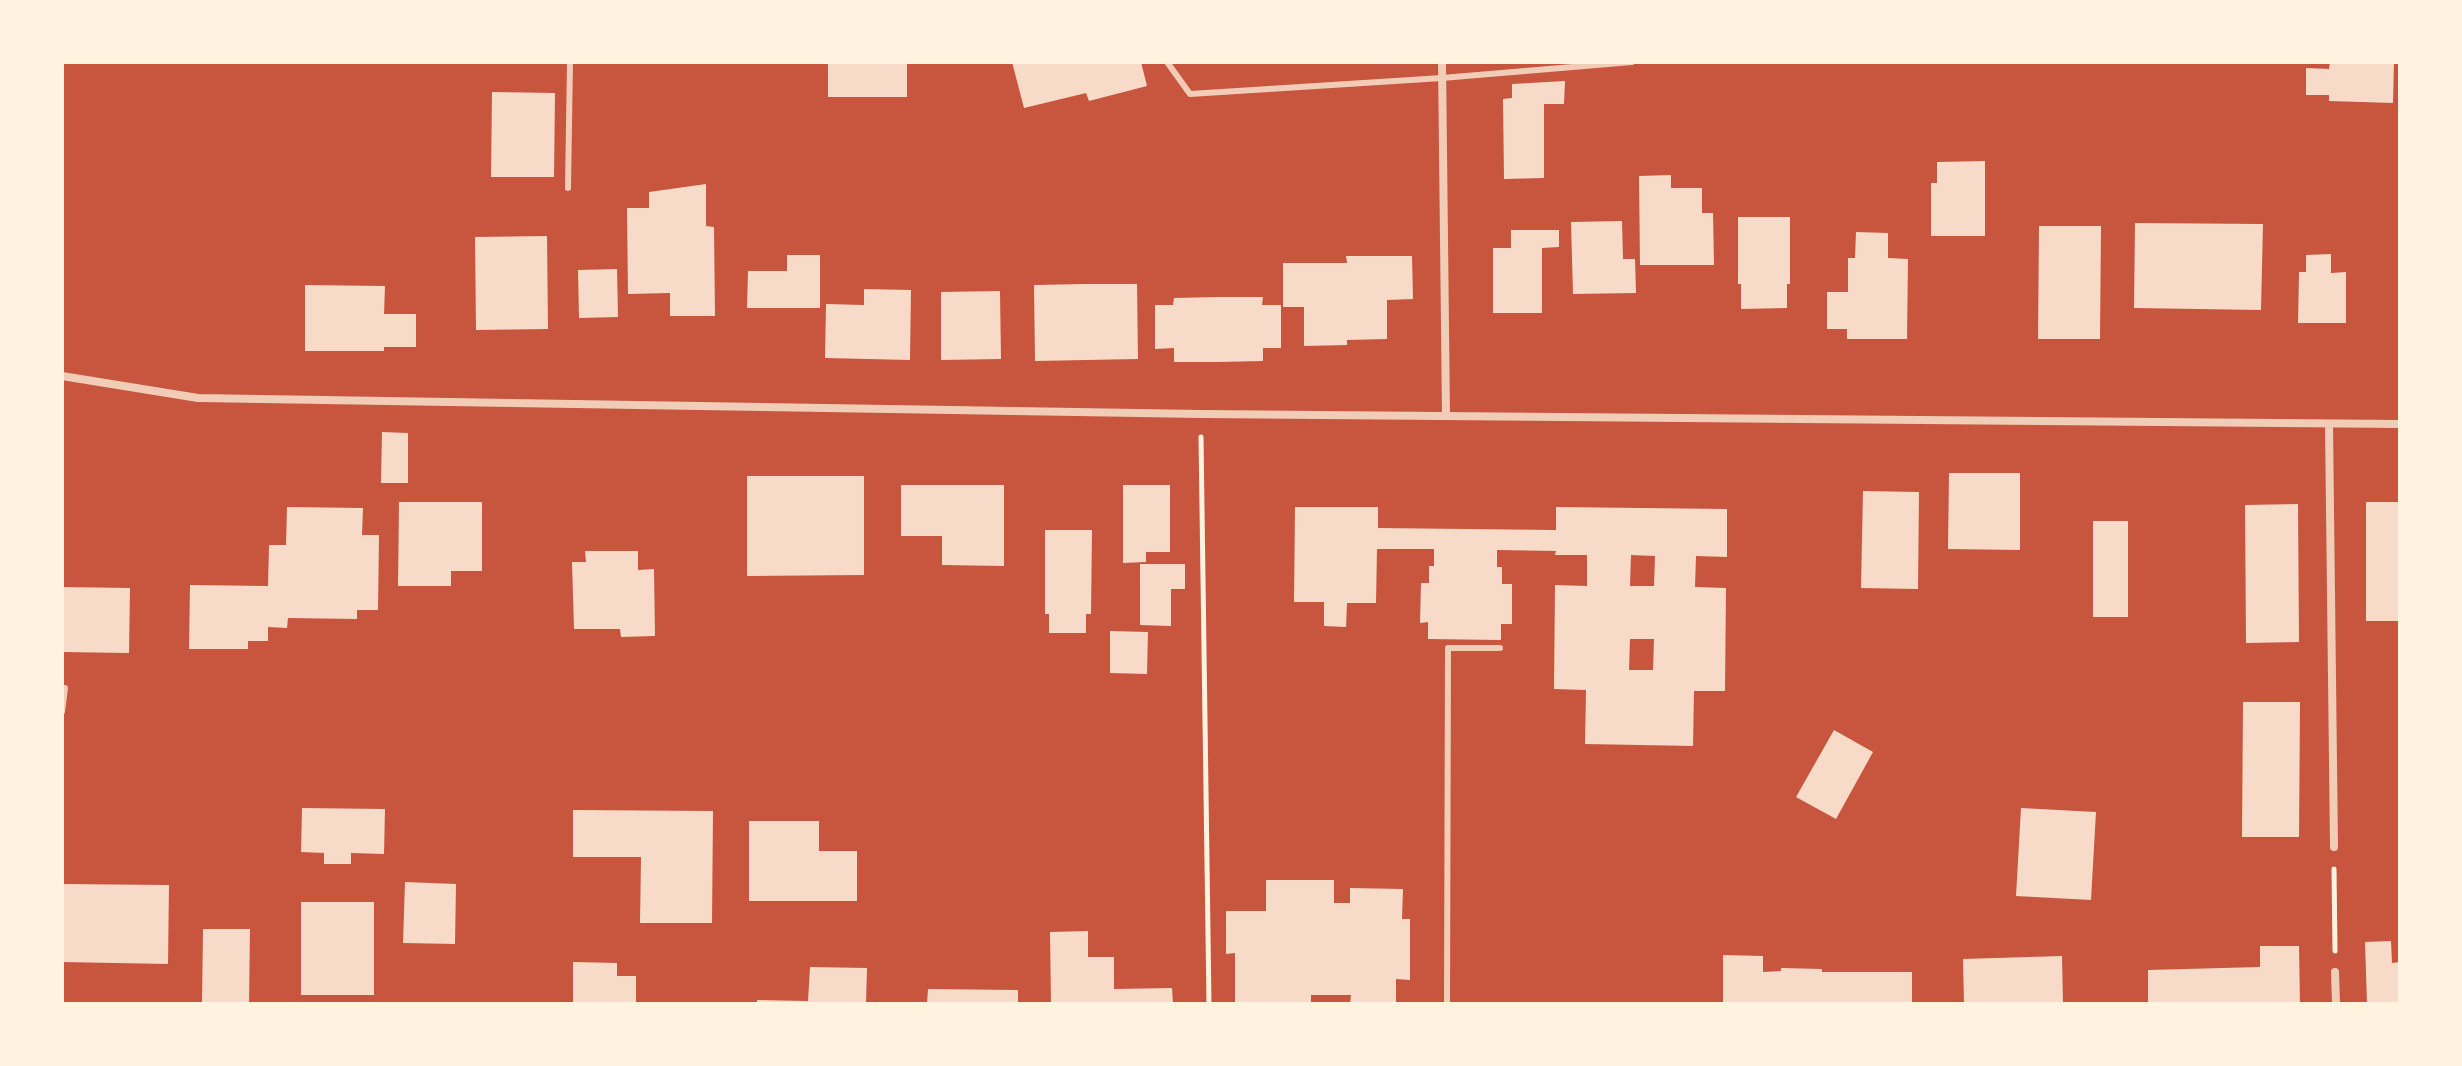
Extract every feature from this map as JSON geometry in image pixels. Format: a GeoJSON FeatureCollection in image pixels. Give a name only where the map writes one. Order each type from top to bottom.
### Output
{"type":"FeatureCollection","features":[{"type":"Feature","properties":{"kind":"street"},"geometry":{"type":"LineString","coordinates":[[1442,62],[1446,416]]}},
{"type":"Feature","properties":{"kind":"street"},"geometry":{"type":"LineString","coordinates":[[62,376],[198,398],[1201,414],[2400,424]]}},
{"type":"Feature","properties":{"kind":"street"},"geometry":{"type":"LineString","coordinates":[[2329,424],[2334,847]]}},
{"type":"Feature","properties":{"kind":"street"},"geometry":{"type":"LineString","coordinates":[[2335,972],[2336,1004]]}},
{"type":"Feature","properties":{"kind":"lane"},"geometry":{"type":"LineString","coordinates":[[568,188],[570,62]]}},
{"type":"Feature","properties":{"kind":"lane"},"geometry":{"type":"LineString","coordinates":[[1167,62],[1190,94],[1632,62]]}},
{"type":"Feature","properties":{"kind":"lane"},"geometry":{"type":"LineString","coordinates":[[1447,1004],[1448,648],[1500,648]]}},
{"type":"Feature","properties":{"kind":"lane"},"geometry":{"type":"LineString","coordinates":[[62,688],[65,688],[62,712]]}},
{"type":"Feature","properties":{"kind":"path"},"geometry":{"type":"LineString","coordinates":[[1201,414],[1209,1004]]}},
{"type":"Feature","properties":{"kind":"path"},"geometry":{"type":"LineString","coordinates":[[2334,847],[2335,972]]}},
{"type":"Feature","properties":{"kind":"building"},"geometry":{"type":"Polygon","coordinates":[[[828,62],[907,62],[907,97],[828,97],[828,62]]]}},
{"type":"Feature","properties":{"kind":"building"},"geometry":{"type":"Polygon","coordinates":[[[1012,62],[1141,62],[1147,86],[1089,101],[1086,93],[1024,108],[1012,62]]]}},
{"type":"Feature","properties":{"kind":"building"},"geometry":{"type":"Polygon","coordinates":[[[2330,62],[2394,62],[2393,103],[2329,101],[2329,95],[2306,95],[2306,68],[2329,69],[2330,62]]]}},
{"type":"Feature","properties":{"kind":"building"},"geometry":{"type":"Polygon","coordinates":[[[1565,81],[1564,104],[1544,104],[1544,178],[1504,179],[1503,99],[1512,98],[1512,84],[1565,81]]]}},
{"type":"Feature","properties":{"kind":"building"},"geometry":{"type":"Polygon","coordinates":[[[492,92],[555,93],[554,177],[491,177],[492,92]]]}},
{"type":"Feature","properties":{"kind":"building"},"geometry":{"type":"Polygon","coordinates":[[[1985,161],[1985,236],[1931,236],[1931,183],[1937,183],[1937,162],[1985,161]]]}},
{"type":"Feature","properties":{"kind":"building"},"geometry":{"type":"Polygon","coordinates":[[[1671,175],[1671,188],[1702,188],[1702,213],[1713,213],[1714,265],[1640,265],[1639,176],[1671,175]]]}},
{"type":"Feature","properties":{"kind":"building"},"geometry":{"type":"Polygon","coordinates":[[[706,184],[706,226],[714,227],[715,316],[670,316],[670,293],[628,294],[627,208],[649,208],[649,192],[706,184]]]}},
{"type":"Feature","properties":{"kind":"building"},"geometry":{"type":"Polygon","coordinates":[[[1738,217],[1790,217],[1787,308],[1741,309],[1738,217]]]}},
{"type":"Feature","properties":{"kind":"building"},"geometry":{"type":"Polygon","coordinates":[[[1622,221],[1623,259],[1635,259],[1636,293],[1573,294],[1571,222],[1622,221]]]}},
{"type":"Feature","properties":{"kind":"building"},"geometry":{"type":"Polygon","coordinates":[[[2135,223],[2263,224],[2261,310],[2134,308],[2135,223]]]}},
{"type":"Feature","properties":{"kind":"building"},"geometry":{"type":"Polygon","coordinates":[[[2039,226],[2101,226],[2100,339],[2038,339],[2039,226]]]}},
{"type":"Feature","properties":{"kind":"building"},"geometry":{"type":"Polygon","coordinates":[[[1511,230],[1559,230],[1559,247],[1542,248],[1542,313],[1493,313],[1493,248],[1511,248],[1511,230]]]}},
{"type":"Feature","properties":{"kind":"building"},"geometry":{"type":"Polygon","coordinates":[[[1856,232],[1888,233],[1888,258],[1908,259],[1907,339],[1847,339],[1847,329],[1827,329],[1827,292],[1848,292],[1848,258],[1855,258],[1856,232]]]}},
{"type":"Feature","properties":{"kind":"building"},"geometry":{"type":"Polygon","coordinates":[[[547,236],[548,329],[476,330],[475,237],[547,236]]]}},
{"type":"Feature","properties":{"kind":"building"},"geometry":{"type":"Polygon","coordinates":[[[2331,254],[2331,273],[2346,272],[2346,323],[2298,323],[2299,272],[2306,272],[2306,255],[2331,254]]]}},
{"type":"Feature","properties":{"kind":"building"},"geometry":{"type":"Polygon","coordinates":[[[787,255],[820,255],[820,308],[747,308],[748,271],[787,271],[787,255]]]}},
{"type":"Feature","properties":{"kind":"building"},"geometry":{"type":"Polygon","coordinates":[[[1346,256],[1412,256],[1413,299],[1387,300],[1387,339],[1347,340],[1347,345],[1304,346],[1304,307],[1283,307],[1283,263],[1347,263],[1346,256]]]}},
{"type":"Feature","properties":{"kind":"building"},"geometry":{"type":"Polygon","coordinates":[[[617,269],[618,317],[579,318],[578,270],[617,269]]]}},
{"type":"Feature","properties":{"kind":"building"},"geometry":{"type":"Polygon","coordinates":[[[1137,284],[1138,359],[1035,361],[1034,285],[1137,284]]]}},
{"type":"Feature","properties":{"kind":"building"},"geometry":{"type":"Polygon","coordinates":[[[305,285],[385,286],[384,314],[416,314],[416,347],[384,347],[384,351],[305,351],[305,285]]]}},
{"type":"Feature","properties":{"kind":"building"},"geometry":{"type":"Polygon","coordinates":[[[864,289],[911,290],[910,360],[825,358],[826,304],[864,305],[864,289]]]}},
{"type":"Feature","properties":{"kind":"building"},"geometry":{"type":"Polygon","coordinates":[[[1000,291],[1001,359],[941,360],[941,292],[1000,291]]]}},
{"type":"Feature","properties":{"kind":"building"},"geometry":{"type":"Polygon","coordinates":[[[1263,297],[1262,305],[1281,305],[1281,348],[1263,348],[1263,361],[1174,362],[1174,348],[1155,349],[1155,305],[1173,305],[1174,298],[1263,297]]]}},
{"type":"Feature","properties":{"kind":"building"},"geometry":{"type":"Polygon","coordinates":[[[382,432],[408,433],[408,483],[381,483],[382,432]]]}},
{"type":"Feature","properties":{"kind":"building"},"geometry":{"type":"Polygon","coordinates":[[[1949,473],[2020,473],[2020,550],[1948,549],[1949,473]]]}},
{"type":"Feature","properties":{"kind":"building"},"geometry":{"type":"Polygon","coordinates":[[[747,476],[864,476],[864,575],[747,576],[747,476]]]}},
{"type":"Feature","properties":{"kind":"building"},"geometry":{"type":"Polygon","coordinates":[[[901,485],[1004,485],[1004,566],[942,565],[942,536],[901,536],[901,485]]]}},
{"type":"Feature","properties":{"kind":"building"},"geometry":{"type":"Polygon","coordinates":[[[1123,485],[1170,485],[1170,552],[1146,552],[1146,562],[1123,563],[1123,485]]]}},
{"type":"Feature","properties":{"kind":"building"},"geometry":{"type":"Polygon","coordinates":[[[1863,491],[1919,492],[1918,589],[1861,588],[1863,491]]]}},
{"type":"Feature","properties":{"kind":"building"},"geometry":{"type":"Polygon","coordinates":[[[399,502],[482,502],[482,571],[451,571],[451,586],[398,586],[399,502]]]}},
{"type":"Feature","properties":{"kind":"building"},"geometry":{"type":"Polygon","coordinates":[[[2366,502],[2400,502],[2400,621],[2366,621],[2366,502]]]}},
{"type":"Feature","properties":{"kind":"building"},"geometry":{"type":"Polygon","coordinates":[[[2298,504],[2299,642],[2246,643],[2245,505],[2298,504]]]}},
{"type":"Feature","properties":{"kind":"building"},"geometry":{"type":"Polygon","coordinates":[[[287,507],[363,508],[362,535],[379,535],[378,610],[357,610],[357,619],[288,618],[287,628],[268,627],[268,641],[248,641],[248,649],[189,649],[190,585],[268,586],[269,545],[286,545],[287,507]]]}},
{"type":"Feature","properties":{"kind":"building"},"geometry":{"type":"Polygon","coordinates":[[[1295,507],[1378,507],[1378,528],[1556,530],[1556,507],[1727,509],[1727,557],[1696,556],[1695,587],[1726,588],[1725,691],[1694,691],[1693,746],[1585,744],[1586,690],[1554,689],[1555,585],[1587,586],[1587,555],[1497,550],[1497,567],[1502,567],[1502,584],[1512,584],[1512,624],[1501,624],[1501,640],[1428,639],[1428,622],[1420,623],[1421,583],[1429,583],[1429,566],[1434,566],[1434,549],[1377,549],[1376,603],[1347,603],[1346,627],[1324,626],[1324,602],[1294,602],[1295,507]],[[1631,555],[1630,586],[1654,586],[1655,556],[1631,555]],[[1630,639],[1629,670],[1653,670],[1654,639],[1630,639]]]}},
{"type":"Feature","properties":{"kind":"building"},"geometry":{"type":"Polygon","coordinates":[[[2093,521],[2128,521],[2128,617],[2093,617],[2093,521]]]}},
{"type":"Feature","properties":{"kind":"building"},"geometry":{"type":"Polygon","coordinates":[[[1045,530],[1092,530],[1091,614],[1086,614],[1086,633],[1049,633],[1049,614],[1045,614],[1045,530]]]}},
{"type":"Feature","properties":{"kind":"building"},"geometry":{"type":"Polygon","coordinates":[[[585,551],[638,551],[638,570],[654,569],[655,636],[621,637],[620,629],[574,629],[572,562],[586,562],[585,551]]]}},
{"type":"Feature","properties":{"kind":"building"},"geometry":{"type":"Polygon","coordinates":[[[1140,564],[1185,564],[1185,589],[1171,589],[1171,626],[1140,625],[1140,564]]]}},
{"type":"Feature","properties":{"kind":"building"},"geometry":{"type":"Polygon","coordinates":[[[62,587],[130,588],[129,653],[62,652],[62,587]]]}},
{"type":"Feature","properties":{"kind":"building"},"geometry":{"type":"Polygon","coordinates":[[[1110,631],[1148,632],[1147,674],[1110,673],[1110,631]]]}},
{"type":"Feature","properties":{"kind":"building"},"geometry":{"type":"Polygon","coordinates":[[[2243,702],[2300,702],[2299,837],[2242,837],[2243,702]]]}},
{"type":"Feature","properties":{"kind":"building"},"geometry":{"type":"Polygon","coordinates":[[[1834,730],[1873,752],[1836,819],[1796,797],[1834,730]]]}},
{"type":"Feature","properties":{"kind":"building"},"geometry":{"type":"Polygon","coordinates":[[[302,808],[385,809],[384,854],[351,853],[351,864],[324,864],[324,853],[301,852],[302,808]]]}},
{"type":"Feature","properties":{"kind":"building"},"geometry":{"type":"Polygon","coordinates":[[[2021,808],[2096,812],[2091,900],[2016,896],[2021,808]]]}},
{"type":"Feature","properties":{"kind":"building"},"geometry":{"type":"Polygon","coordinates":[[[573,810],[713,811],[712,923],[640,923],[641,857],[573,857],[573,810]]]}},
{"type":"Feature","properties":{"kind":"building"},"geometry":{"type":"Polygon","coordinates":[[[749,821],[819,821],[819,851],[857,851],[857,901],[749,901],[749,821]]]}},
{"type":"Feature","properties":{"kind":"building"},"geometry":{"type":"Polygon","coordinates":[[[1266,880],[1334,880],[1334,903],[1350,903],[1350,888],[1403,889],[1402,919],[1410,919],[1410,980],[1396,979],[1396,1004],[1350,1004],[1351,995],[1311,995],[1311,1004],[1235,1004],[1235,953],[1226,954],[1226,911],[1266,911],[1266,880]]]}},
{"type":"Feature","properties":{"kind":"building"},"geometry":{"type":"Polygon","coordinates":[[[405,882],[456,884],[455,944],[403,943],[405,882]]]}},
{"type":"Feature","properties":{"kind":"building"},"geometry":{"type":"Polygon","coordinates":[[[63,884],[169,885],[168,964],[62,962],[63,884]]]}},
{"type":"Feature","properties":{"kind":"building"},"geometry":{"type":"Polygon","coordinates":[[[301,902],[374,902],[374,995],[301,995],[301,902]]]}},
{"type":"Feature","properties":{"kind":"building"},"geometry":{"type":"Polygon","coordinates":[[[203,929],[250,929],[249,1004],[202,1003],[203,929]]]}},
{"type":"Feature","properties":{"kind":"building"},"geometry":{"type":"Polygon","coordinates":[[[1088,931],[1088,957],[1114,957],[1114,989],[1172,988],[1173,1004],[1051,1004],[1050,932],[1088,931]]]}},
{"type":"Feature","properties":{"kind":"building"},"geometry":{"type":"Polygon","coordinates":[[[2391,941],[2392,963],[2400,962],[2400,1004],[2367,1004],[2365,942],[2391,941]]]}},
{"type":"Feature","properties":{"kind":"building"},"geometry":{"type":"Polygon","coordinates":[[[2260,946],[2299,946],[2300,1004],[2148,1004],[2148,970],[2260,967],[2260,946]]]}},
{"type":"Feature","properties":{"kind":"building"},"geometry":{"type":"Polygon","coordinates":[[[1723,955],[1763,956],[1763,972],[1781,971],[1781,968],[1822,969],[1822,972],[1912,972],[1912,1004],[1723,1004],[1723,955]]]}},
{"type":"Feature","properties":{"kind":"building"},"geometry":{"type":"Polygon","coordinates":[[[2062,956],[2063,1004],[1964,1004],[1963,959],[2062,956]]]}},
{"type":"Feature","properties":{"kind":"building"},"geometry":{"type":"Polygon","coordinates":[[[573,962],[617,963],[617,976],[636,976],[636,1004],[573,1004],[573,962]]]}},
{"type":"Feature","properties":{"kind":"building"},"geometry":{"type":"Polygon","coordinates":[[[810,967],[867,968],[866,1004],[757,1004],[757,1000],[808,1001],[810,967]]]}},
{"type":"Feature","properties":{"kind":"building"},"geometry":{"type":"Polygon","coordinates":[[[928,989],[1018,990],[1018,1004],[927,1004],[928,989]]]}}]}
